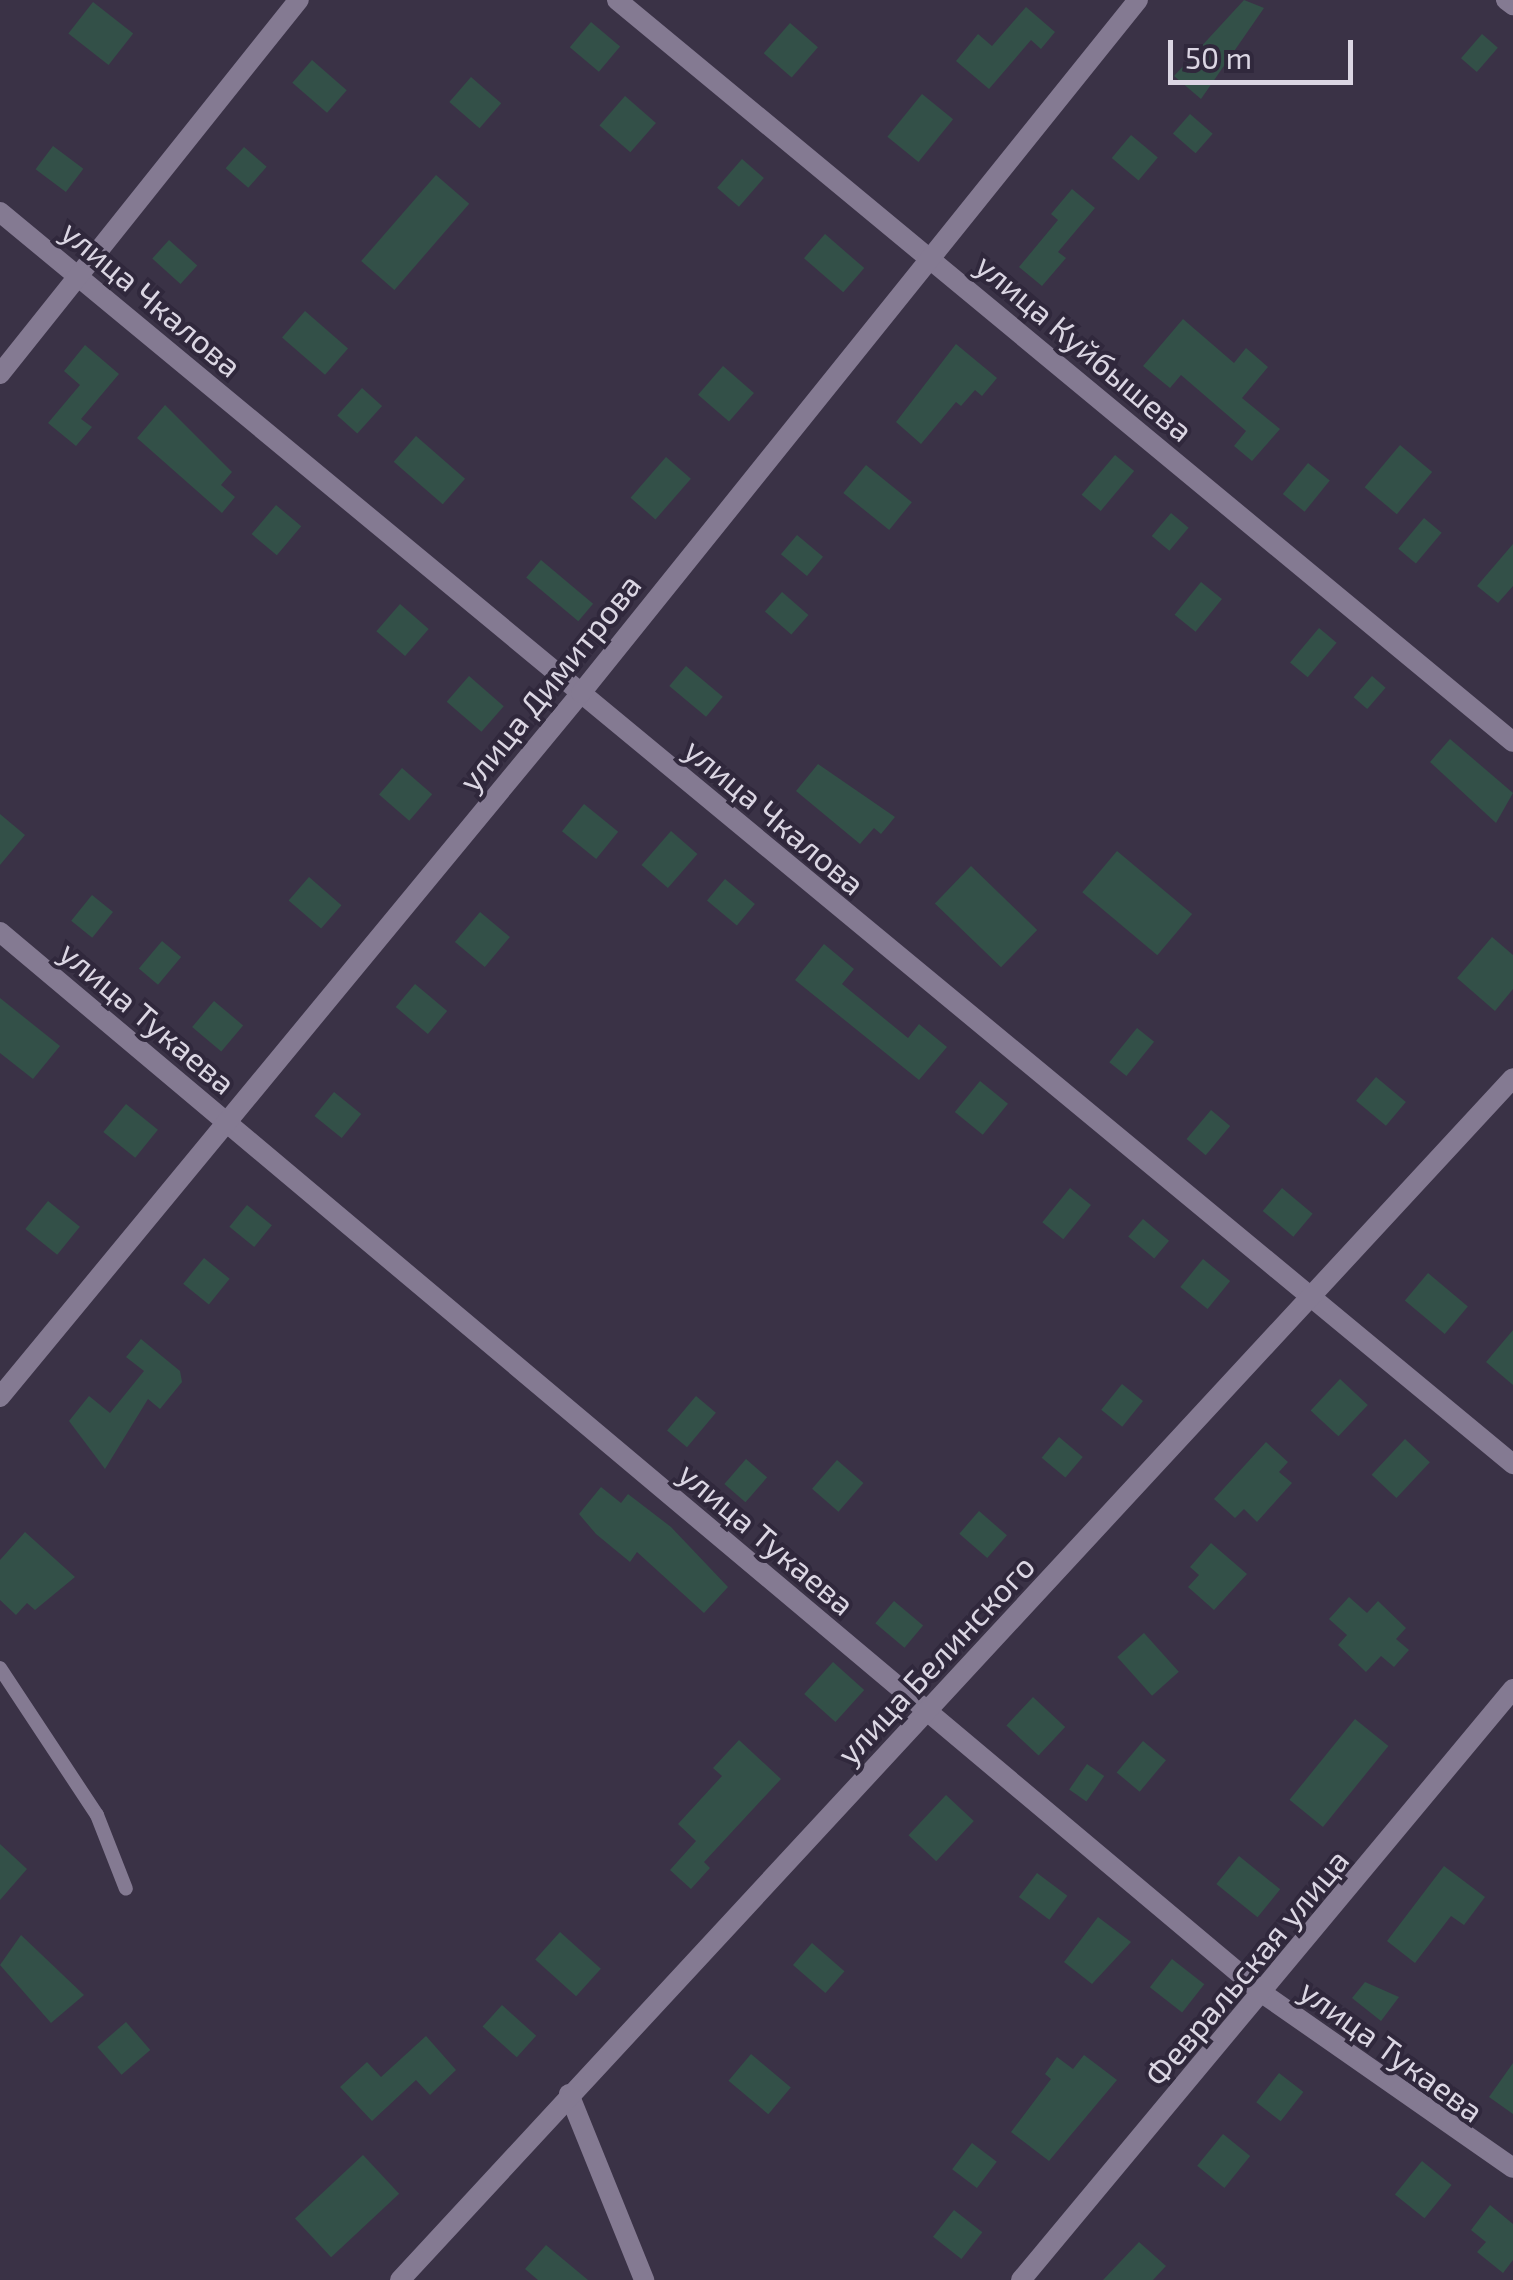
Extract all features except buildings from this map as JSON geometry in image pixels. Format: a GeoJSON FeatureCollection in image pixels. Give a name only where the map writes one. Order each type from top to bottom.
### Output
{"type":"FeatureCollection","features":[{"type":"Feature","properties":{"kind":"street"},"geometry":{"type":"LineString","coordinates":[[0,374],[299,0]]}},
{"type":"Feature","properties":{"kind":"street","name":"улица Куйбышева"},"geometry":{"type":"LineString","coordinates":[[617,0],[1513,742]]}},
{"type":"Feature","properties":{"kind":"street","name":"улица Димитрова"},"geometry":{"type":"LineString","coordinates":[[0,1397],[223,1120],[581,694],[1138,0]]}},
{"type":"Feature","properties":{"kind":"street"},"geometry":{"type":"LineString","coordinates":[[1506,0],[1513,5]]}},
{"type":"Feature","properties":{"kind":"street","name":"улица Чкалова"},"geometry":{"type":"LineString","coordinates":[[0,212],[1513,1464]]}},
{"type":"Feature","properties":{"kind":"street","name":"улица Тукаева"},"geometry":{"type":"LineString","coordinates":[[0,932],[1265,1994],[1513,2168]]}},
{"type":"Feature","properties":{"kind":"street","name":"улица Белинского"},"geometry":{"type":"LineString","coordinates":[[400,2280],[929,1714],[1306,1296],[1513,1078]]}},
{"type":"Feature","properties":{"kind":"street","name":"Февральская улица"},"geometry":{"type":"LineString","coordinates":[[1021,2280],[1265,1994],[1513,1690]]}},
{"type":"Feature","properties":{"kind":"street"},"geometry":{"type":"LineString","coordinates":[[570,2094],[644,2280]]}},
{"type":"Feature","properties":{"kind":"lane"},"geometry":{"type":"LineString","coordinates":[[0,1668],[97,1815],[126,1889]]}}]}
